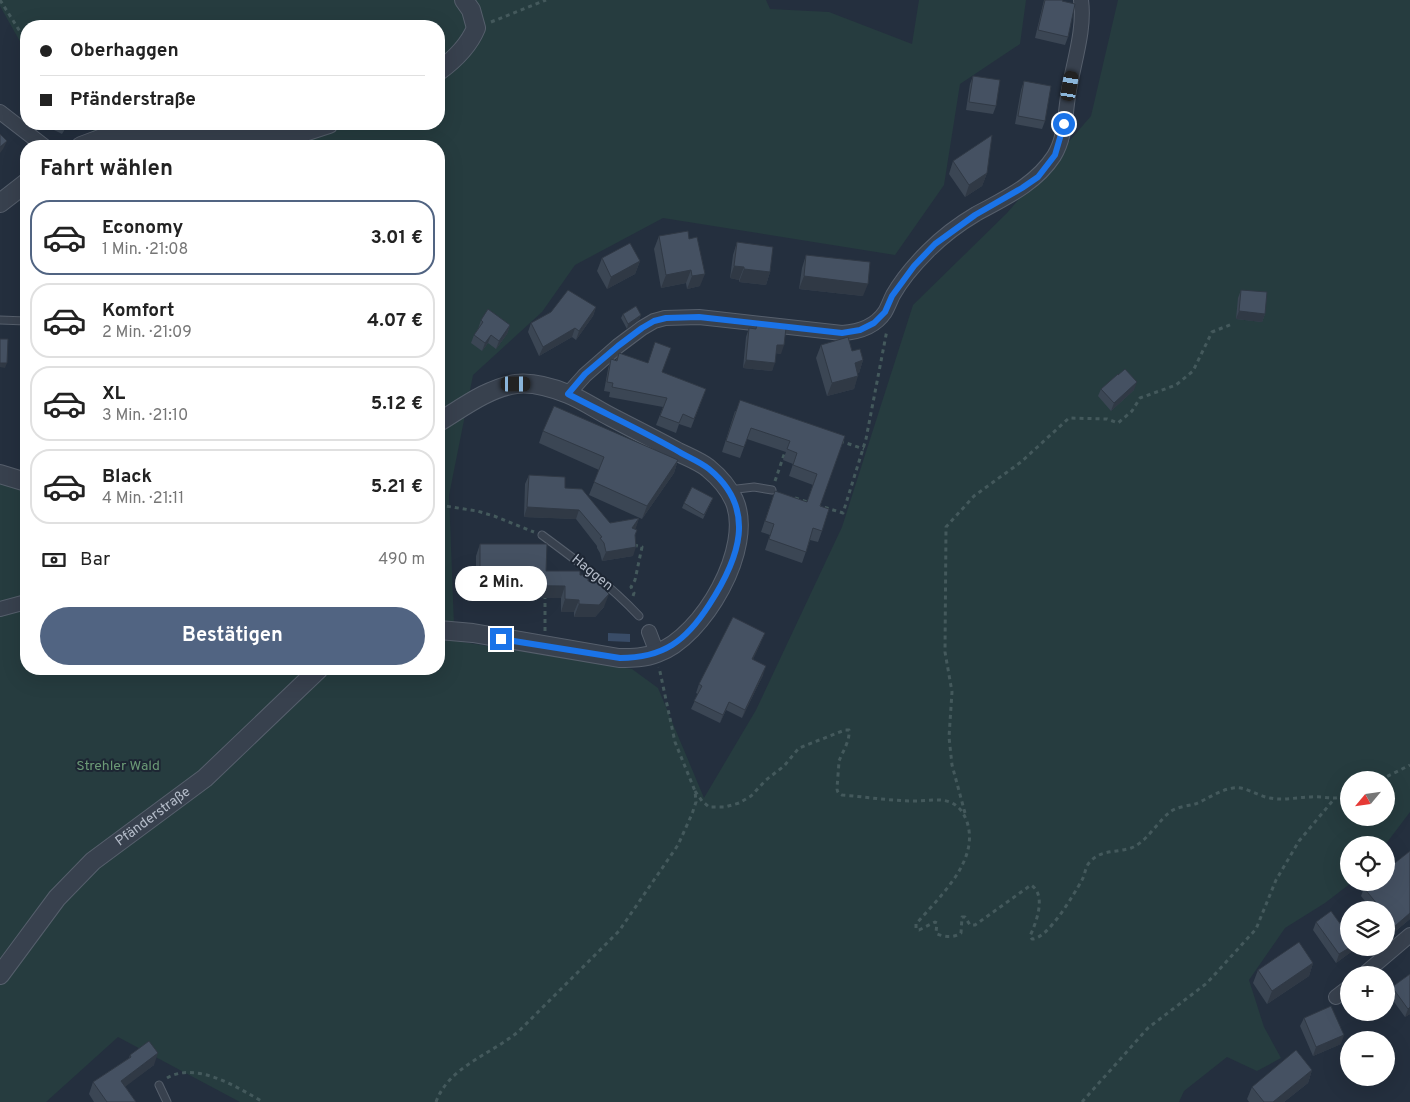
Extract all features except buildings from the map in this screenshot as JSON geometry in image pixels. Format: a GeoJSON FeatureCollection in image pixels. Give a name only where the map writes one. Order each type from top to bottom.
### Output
{"type":"FeatureCollection","features":[{"type":"Feature","properties":{"kind":"street"},"geometry":{"type":"LineString","coordinates":[[445,66],[459,53],[476,28],[471,10],[464,0]]}},
{"type":"Feature","properties":{"kind":"street"},"geometry":{"type":"LineString","coordinates":[[568,394],[585,374],[618,346],[654,321],[666,318],[699,317],[842,333],[852,332],[869,326],[885,312],[892,296],[902,282],[935,244],[975,215],[1032,181],[1042,172],[1055,155],[1064,124],[1082,16],[1081,0]]}},
{"type":"Feature","properties":{"kind":"street"},"geometry":{"type":"LineString","coordinates":[[0,112],[20,127]]}},
{"type":"Feature","properties":{"kind":"street"},"geometry":{"type":"LineString","coordinates":[[23,130],[36,140]]}},
{"type":"Feature","properties":{"kind":"street"},"geometry":{"type":"LineString","coordinates":[[97,140],[105,137],[141,136],[283,139],[311,130]]}},
{"type":"Feature","properties":{"kind":"street"},"geometry":{"type":"LineString","coordinates":[[0,203],[20,188]]}},
{"type":"Feature","properties":{"kind":"street"},"geometry":{"type":"LineString","coordinates":[[445,418],[474,401],[501,388],[516,384],[531,384],[568,394],[699,462],[717,476],[729,490],[735,502],[740,521],[738,543],[729,568],[714,597],[702,615],[679,640],[658,653],[632,658],[620,658],[445,631]]}},
{"type":"Feature","properties":{"kind":"street"},"geometry":{"type":"LineString","coordinates":[[0,474],[20,480]]}},
{"type":"Feature","properties":{"kind":"street"},"geometry":{"type":"LineString","coordinates":[[0,609],[20,604]]}},
{"type":"Feature","properties":{"kind":"street"},"geometry":{"type":"LineString","coordinates":[[650,632],[658,653]]}},
{"type":"Feature","properties":{"kind":"street","name":"Pfänderstraße"},"geometry":{"type":"LineString","coordinates":[[0,975],[56,898],[93,861],[206,778],[312,675]]}},
{"type":"Feature","properties":{"kind":"street"},"geometry":{"type":"LineString","coordinates":[[1373,966],[1410,934]]}},
{"type":"Feature","properties":{"kind":"street"},"geometry":{"type":"LineString","coordinates":[[1336,997],[1340,994]]}},
{"type":"Feature","properties":{"kind":"lane"},"geometry":{"type":"LineString","coordinates":[[0,320],[20,321]]}},
{"type":"Feature","properties":{"kind":"lane"},"geometry":{"type":"LineString","coordinates":[[729,490],[754,487],[772,490]]}},
{"type":"Feature","properties":{"kind":"lane","name":"Haggen"},"geometry":{"type":"LineString","coordinates":[[542,535],[572,556],[620,595],[639,616]]}},
{"type":"Feature","properties":{"kind":"lane"},"geometry":{"type":"LineString","coordinates":[[158,1085],[167,1102]]}},
{"type":"Feature","properties":{"kind":"path"},"geometry":{"type":"LineString","coordinates":[[0,0],[20,32]]}},
{"type":"Feature","properties":{"kind":"path"},"geometry":{"type":"LineString","coordinates":[[476,28],[546,0]]}},
{"type":"Feature","properties":{"kind":"path"},"geometry":{"type":"LineString","coordinates":[[787,444],[772,490],[843,513],[864,448],[887,333],[885,312]]}},
{"type":"Feature","properties":{"kind":"path"},"geometry":{"type":"LineString","coordinates":[[1232,324],[1212,332],[1193,371],[1176,385],[1140,398],[1132,411],[1118,423],[1107,419],[1069,418],[1021,462],[974,496],[946,527],[945,652],[952,692],[949,737],[952,765],[967,823],[969,843],[963,863],[949,887],[916,924],[916,929],[919,930],[935,922],[937,923],[936,932],[938,934],[957,935],[961,933],[962,917],[965,917],[970,925],[975,924],[1031,885],[1037,891],[1039,904],[1037,919],[1030,936],[1035,940],[1067,908],[1068,900],[1083,879],[1087,865],[1094,856],[1109,851],[1132,848],[1146,837],[1171,810],[1197,803],[1221,791],[1235,788],[1244,789],[1271,799],[1282,800],[1318,796],[1336,798],[1340,796]]}},
{"type":"Feature","properties":{"kind":"path"},"geometry":{"type":"LineString","coordinates":[[837,440],[864,448]]}},
{"type":"Feature","properties":{"kind":"path"},"geometry":{"type":"LineString","coordinates":[[445,506],[494,516],[542,535]]}},
{"type":"Feature","properties":{"kind":"path"},"geometry":{"type":"LineString","coordinates":[[629,606],[634,593],[632,583],[635,580],[642,547],[634,545]]}},
{"type":"Feature","properties":{"kind":"path"},"geometry":{"type":"LineString","coordinates":[[545,592],[545,646]]}},
{"type":"Feature","properties":{"kind":"path"},"geometry":{"type":"LineString","coordinates":[[658,653],[675,742],[695,791],[709,807],[725,808],[739,803],[751,796],[766,780],[784,766],[799,748],[844,730],[849,730],[850,733],[838,764],[837,789],[839,793],[842,795],[906,800],[944,801],[962,810],[967,823]]}},
{"type":"Feature","properties":{"kind":"path"},"geometry":{"type":"LineString","coordinates":[[1395,772],[1410,765]]}},
{"type":"Feature","properties":{"kind":"path"},"geometry":{"type":"LineString","coordinates":[[436,1102],[445,1084],[453,1075],[519,1031],[619,931],[682,836],[696,802],[695,791]]}},
{"type":"Feature","properties":{"kind":"path"},"geometry":{"type":"LineString","coordinates":[[1082,1102],[1148,1028],[1207,983],[1256,929],[1276,880],[1294,849],[1336,798]]}},
{"type":"Feature","properties":{"kind":"path"},"geometry":{"type":"LineString","coordinates":[[158,1085],[172,1075],[181,1072],[195,1072],[210,1076],[242,1090],[263,1102]]}},
{"type":"Feature","properties":{"kind":"green space"},"geometry":{"type":"Polygon","coordinates":[[[0,0],[766,0],[770,9],[829,12],[912,44],[919,0],[1026,0],[1020,44],[960,84],[944,185],[895,255],[663,218],[575,265],[542,312],[473,375],[449,495],[454,625],[445,624],[445,140],[92,140],[93,130],[445,130],[445,20],[20,20],[20,41],[0,6],[0,0]]]}},
{"type":"Feature","properties":{"kind":"green space","name":"Strehler Wald"},"geometry":{"type":"Polygon","coordinates":[[[1118,0],[1410,0],[1410,812],[1392,836],[1340,836],[1341,891],[1285,928],[1249,980],[1264,1027],[1281,1058],[1257,1071],[1227,1057],[1184,1091],[1179,1102],[240,1102],[118,1037],[46,1102],[0,1102],[0,483],[20,488],[20,675],[305,675],[269,704],[205,778],[93,861],[57,898],[15,958],[22,958],[60,904],[95,869],[213,780],[273,720],[323,675],[445,675],[445,640],[632,669],[658,688],[704,798],[756,710],[842,527],[913,305],[1007,213],[1091,116],[1118,0]]]}},
{"type":"Feature","properties":{"kind":"water"},"geometry":{"type":"Polygon","coordinates":[[[608,633],[630,634],[630,642],[608,641],[608,633]]]}},
{"type":"Feature","properties":{"kind":"route"},"geometry":{"type":"LineString","coordinates":[[501,639],[620,658],[632,658],[658,653],[679,640],[702,615],[724,580],[734,556],[738,543],[740,521],[735,502],[723,482],[699,462],[568,394],[585,374],[642,328],[654,321],[666,318],[682,316],[699,317],[842,333],[860,330],[869,326],[885,312],[892,296],[902,282],[935,244],[975,215],[1038,177],[1055,155],[1064,124]]}}]}
